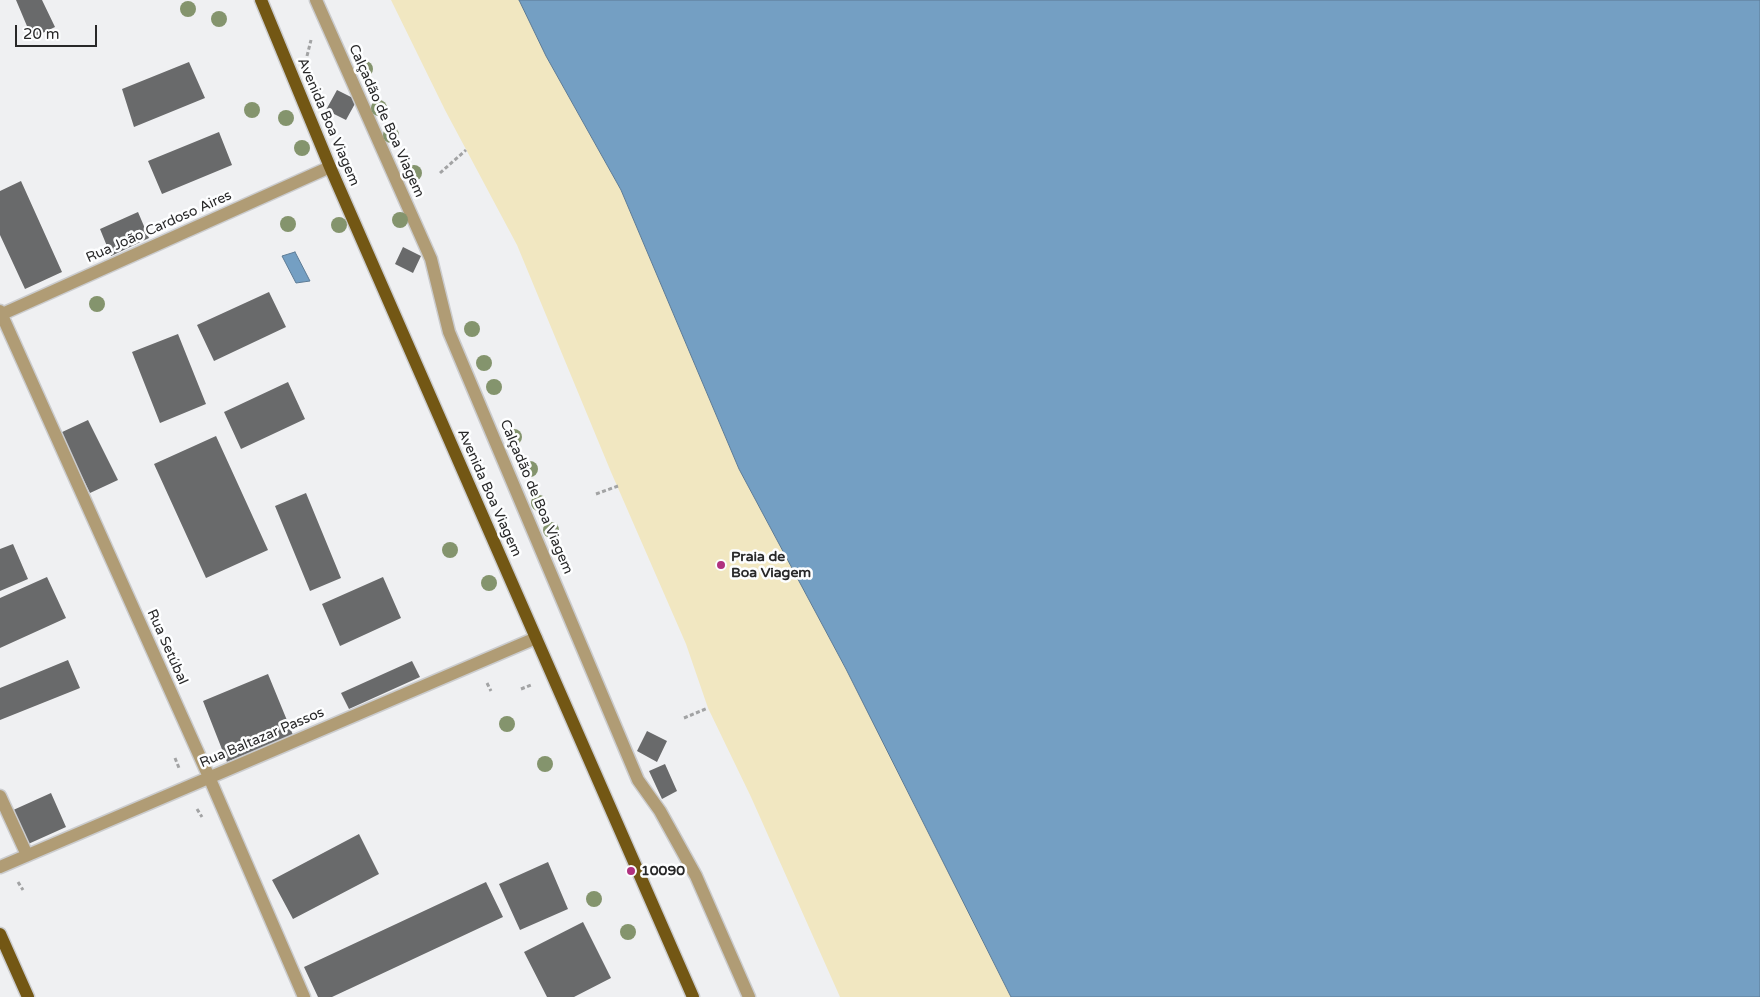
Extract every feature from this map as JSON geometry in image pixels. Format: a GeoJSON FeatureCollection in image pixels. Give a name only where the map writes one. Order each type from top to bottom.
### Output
{"type":"FeatureCollection","features":[{"type":"Feature","properties":{"kind":"main road","name":"Avenida Boa Viagem"},"geometry":{"type":"LineString","coordinates":[[261,0],[330,167],[693,997]]}},
{"type":"Feature","properties":{"kind":"main road"},"geometry":{"type":"LineString","coordinates":[[0,934],[28,997]]}},
{"type":"Feature","properties":{"kind":"street","name":"Calçadão de Boa Viagem"},"geometry":{"type":"LineString","coordinates":[[316,0],[431,259],[449,332],[638,780],[660,811],[696,876],[749,997]]}},
{"type":"Feature","properties":{"kind":"street","name":"Rua João Cardoso Aires"},"geometry":{"type":"LineString","coordinates":[[0,314],[330,167]]}},
{"type":"Feature","properties":{"kind":"street","name":"Rua Setúbal"},"geometry":{"type":"LineString","coordinates":[[0,314],[209,777],[304,997]]}},
{"type":"Feature","properties":{"kind":"street","name":"Rua Baltazar Passos"},"geometry":{"type":"LineString","coordinates":[[0,867],[536,638]]}},
{"type":"Feature","properties":{"kind":"street"},"geometry":{"type":"LineString","coordinates":[[0,796],[27,855]]}},
{"type":"Feature","properties":{"kind":"path"},"geometry":{"type":"LineString","coordinates":[[440,173],[466,150]]}},
{"type":"Feature","properties":{"kind":"path"},"geometry":{"type":"LineString","coordinates":[[596,494],[618,486]]}},
{"type":"Feature","properties":{"kind":"path"},"geometry":{"type":"LineString","coordinates":[[487,683],[492,691]]}},
{"type":"Feature","properties":{"kind":"path"},"geometry":{"type":"LineString","coordinates":[[521,689],[531,685]]}},
{"type":"Feature","properties":{"kind":"path"},"geometry":{"type":"LineString","coordinates":[[684,718],[708,708]]}},
{"type":"Feature","properties":{"kind":"path"},"geometry":{"type":"LineString","coordinates":[[174,758],[179,768]]}},
{"type":"Feature","properties":{"kind":"path"},"geometry":{"type":"LineString","coordinates":[[197,809],[202,817]]}},
{"type":"Feature","properties":{"kind":"path"},"geometry":{"type":"LineString","coordinates":[[18,882],[23,890]]}},
{"type":"Feature","properties":{"kind":"sand","name":"Praia de Boa Viagem"},"geometry":{"type":"Polygon","coordinates":[[[391,0],[519,0],[546,56],[621,190],[739,469],[846,669],[1011,997],[840,997],[751,797],[708,708],[686,644],[611,472],[517,245],[445,110],[391,0]]]}},
{"type":"Feature","properties":{"kind":"water"},"geometry":{"type":"Polygon","coordinates":[[[519,0],[1760,0],[1760,997],[1011,997],[846,669],[739,469],[621,190],[546,56],[519,0]]]}},
{"type":"Feature","properties":{"kind":"water"},"geometry":{"type":"Polygon","coordinates":[[[295,252],[310,281],[296,283],[282,256],[295,252]]]}},
{"type":"Feature","properties":{"kind":"building"},"geometry":{"type":"Polygon","coordinates":[[[16,0],[42,0],[55,27],[32,38],[16,0]]]}},
{"type":"Feature","properties":{"kind":"building"},"geometry":{"type":"Polygon","coordinates":[[[189,62],[205,98],[134,127],[122,89],[189,62]]]}},
{"type":"Feature","properties":{"kind":"building"},"geometry":{"type":"Polygon","coordinates":[[[337,90],[357,100],[346,120],[326,110],[337,90]]]}},
{"type":"Feature","properties":{"kind":"building"},"geometry":{"type":"Polygon","coordinates":[[[219,132],[232,165],[162,194],[148,161],[219,132]]]}},
{"type":"Feature","properties":{"kind":"building"},"geometry":{"type":"Polygon","coordinates":[[[21,181],[62,272],[25,289],[0,235],[0,191],[21,181]]]}},
{"type":"Feature","properties":{"kind":"building"},"geometry":{"type":"Polygon","coordinates":[[[138,212],[149,238],[111,256],[100,229],[138,212]]]}},
{"type":"Feature","properties":{"kind":"building"},"geometry":{"type":"Polygon","coordinates":[[[403,247],[421,256],[413,273],[395,264],[403,247]]]}},
{"type":"Feature","properties":{"kind":"building"},"geometry":{"type":"Polygon","coordinates":[[[269,292],[286,327],[214,361],[197,325],[269,292]]]}},
{"type":"Feature","properties":{"kind":"building"},"geometry":{"type":"Polygon","coordinates":[[[178,334],[206,404],[160,423],[132,352],[178,334]]]}},
{"type":"Feature","properties":{"kind":"building"},"geometry":{"type":"Polygon","coordinates":[[[288,382],[305,419],[241,449],[224,412],[288,382]]]}},
{"type":"Feature","properties":{"kind":"building"},"geometry":{"type":"Polygon","coordinates":[[[88,420],[118,480],[90,493],[60,433],[88,420]]]}},
{"type":"Feature","properties":{"kind":"building"},"geometry":{"type":"Polygon","coordinates":[[[216,436],[268,550],[206,578],[154,464],[216,436]]]}},
{"type":"Feature","properties":{"kind":"building"},"geometry":{"type":"Polygon","coordinates":[[[306,493],[341,578],[310,591],[275,506],[306,493]]]}},
{"type":"Feature","properties":{"kind":"building"},"geometry":{"type":"Polygon","coordinates":[[[13,544],[28,579],[0,591],[0,549],[13,544]]]}},
{"type":"Feature","properties":{"kind":"building"},"geometry":{"type":"Polygon","coordinates":[[[47,577],[66,618],[0,648],[0,598],[47,577]]]}},
{"type":"Feature","properties":{"kind":"building"},"geometry":{"type":"Polygon","coordinates":[[[383,577],[401,618],[340,646],[322,604],[383,577]]]}},
{"type":"Feature","properties":{"kind":"building"},"geometry":{"type":"Polygon","coordinates":[[[68,660],[80,688],[0,720],[0,688],[68,660]]]}},
{"type":"Feature","properties":{"kind":"building"},"geometry":{"type":"Polygon","coordinates":[[[412,661],[420,677],[349,709],[341,693],[412,661]]]}},
{"type":"Feature","properties":{"kind":"building"},"geometry":{"type":"Polygon","coordinates":[[[268,674],[293,735],[227,762],[203,701],[268,674]]]}},
{"type":"Feature","properties":{"kind":"building"},"geometry":{"type":"Polygon","coordinates":[[[647,731],[667,741],[657,762],[637,751],[647,731]]]}},
{"type":"Feature","properties":{"kind":"building"},"geometry":{"type":"Polygon","coordinates":[[[665,764],[677,791],[662,799],[649,771],[665,764]]]}},
{"type":"Feature","properties":{"kind":"building"},"geometry":{"type":"Polygon","coordinates":[[[51,793],[66,827],[26,845],[11,811],[51,793]]]}},
{"type":"Feature","properties":{"kind":"building"},"geometry":{"type":"Polygon","coordinates":[[[359,834],[379,874],[293,919],[272,880],[359,834]]]}},
{"type":"Feature","properties":{"kind":"building"},"geometry":{"type":"Polygon","coordinates":[[[548,862],[568,909],[520,930],[499,884],[548,862]]]}},
{"type":"Feature","properties":{"kind":"building"},"geometry":{"type":"Polygon","coordinates":[[[486,882],[503,917],[332,997],[318,997],[304,967],[486,882]]]}},
{"type":"Feature","properties":{"kind":"building"},"geometry":{"type":"Polygon","coordinates":[[[583,922],[611,978],[574,997],[547,997],[524,952],[583,922]]]}},
{"type":"Feature","properties":{"kind":"place","name":"Praia de Boa Viagem"},"geometry":{"type":"Point","coordinates":[721,565]}},
{"type":"Feature","properties":{"kind":"place","name":"10090"},"geometry":{"type":"Point","coordinates":[631,871]}}]}
